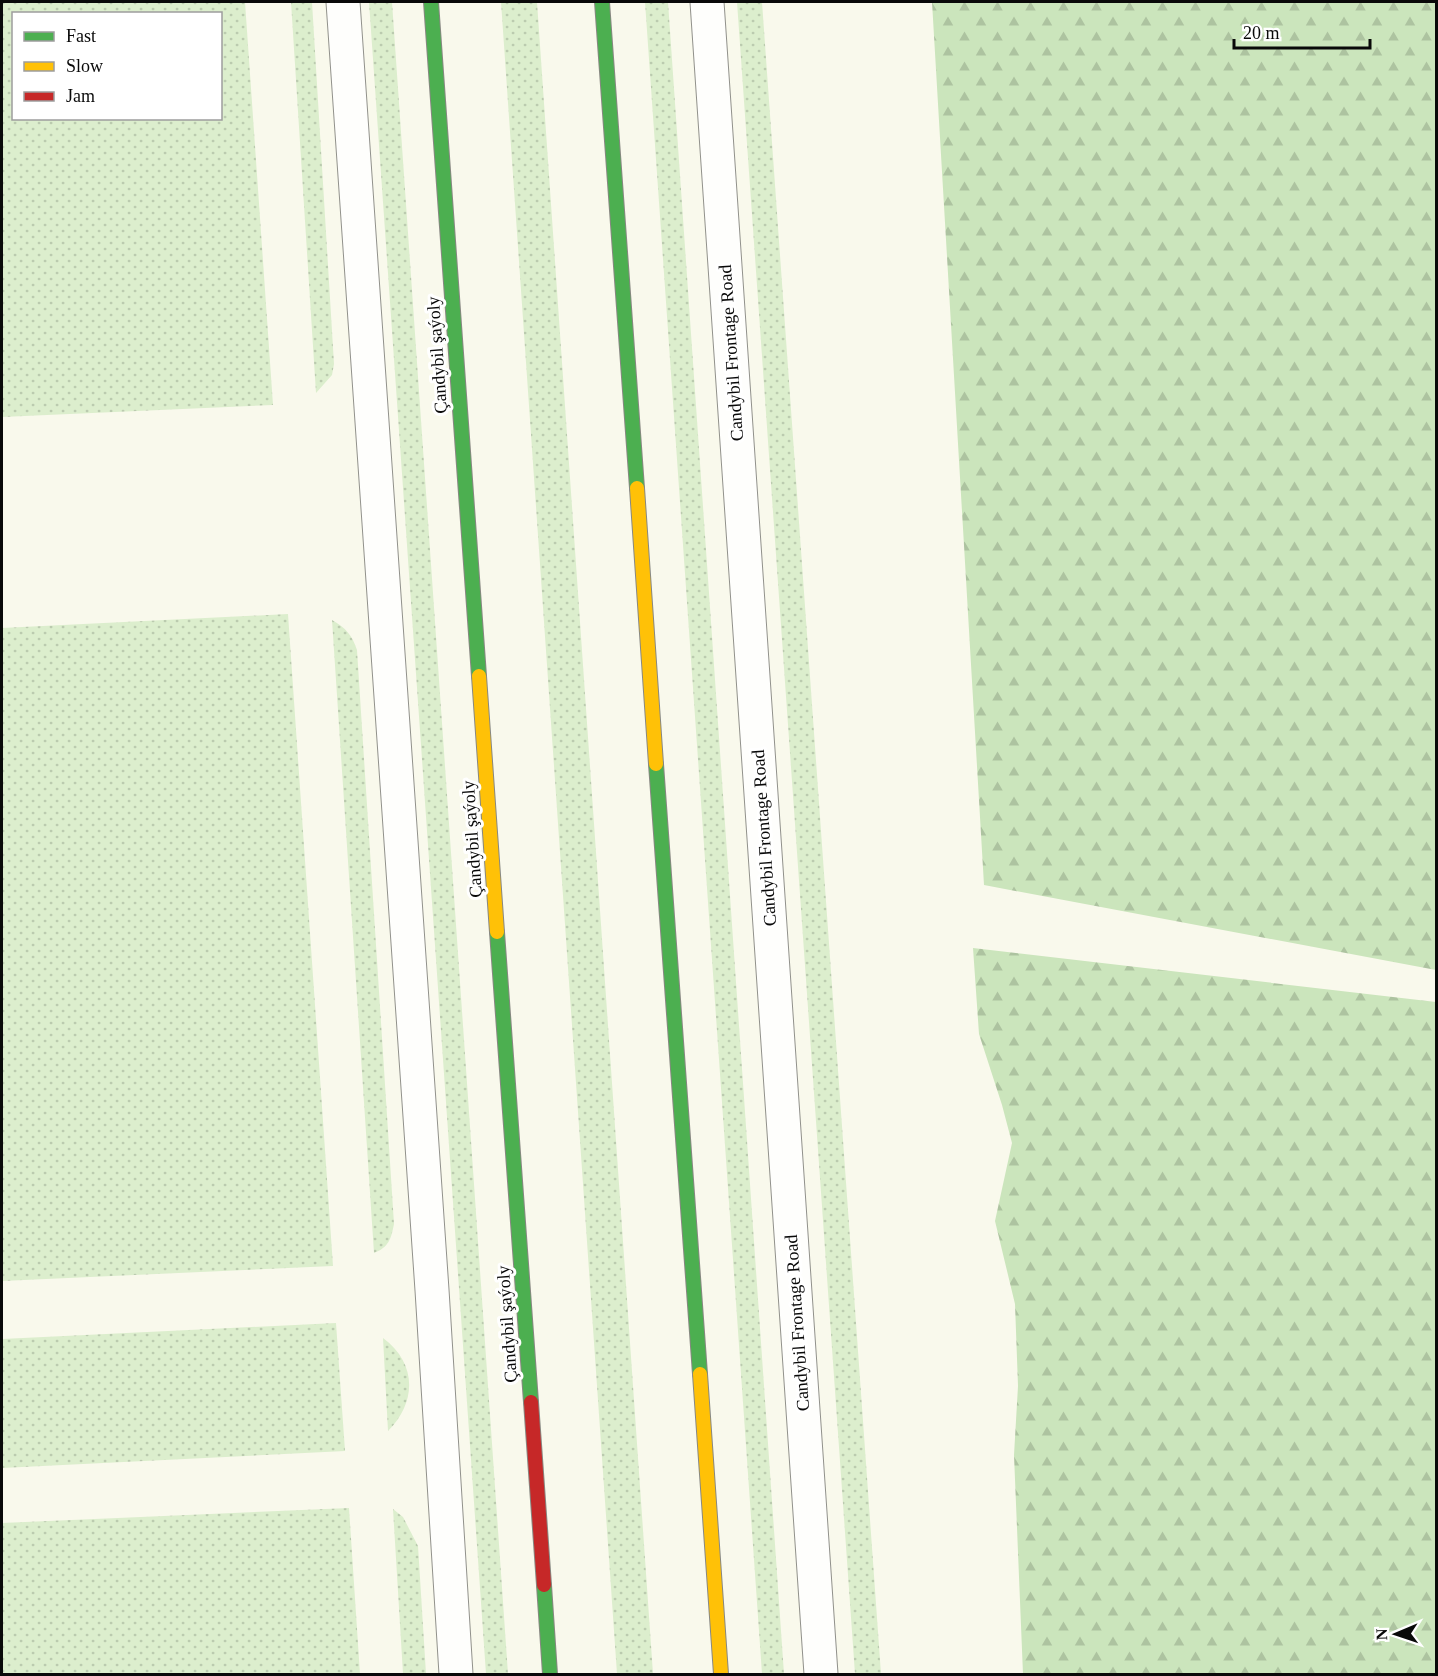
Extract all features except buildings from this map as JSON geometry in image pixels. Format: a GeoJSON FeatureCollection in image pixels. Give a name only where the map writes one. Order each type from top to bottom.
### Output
{"type":"FeatureCollection","features":[{"type":"Feature","properties":{"kind":"main road","name":"Çandybil şaýoly"},"geometry":{"type":"LineString","coordinates":[[431,2],[550,1674]]}},
{"type":"Feature","properties":{"kind":"main road"},"geometry":{"type":"LineString","coordinates":[[602,2],[721,1674]]}},
{"type":"Feature","properties":{"kind":"street"},"geometry":{"type":"LineString","coordinates":[[343,2],[430,1254],[456,1674]]}},
{"type":"Feature","properties":{"kind":"street","name":"Candybil Frontage Road"},"geometry":{"type":"LineString","coordinates":[[707,2],[821,1674]]}},
{"type":"Feature","properties":{"kind":"green space"},"geometry":{"type":"Polygon","coordinates":[[[2,2],[245,2],[273,405],[2,417],[2,2]]]}},
{"type":"Feature","properties":{"kind":"green space"},"geometry":{"type":"Polygon","coordinates":[[[291,2],[312,2],[334,364],[332,375],[316,393],[291,2]]]}},
{"type":"Feature","properties":{"kind":"green space"},"geometry":{"type":"Polygon","coordinates":[[[369,2],[392,2],[508,1674],[486,1674],[369,2]]]}},
{"type":"Feature","properties":{"kind":"green space"},"geometry":{"type":"Polygon","coordinates":[[[501,2],[537,2],[653,1674],[617,1674],[501,2]]]}},
{"type":"Feature","properties":{"kind":"green space"},"geometry":{"type":"Polygon","coordinates":[[[645,2],[668,2],[784,1674],[762,1674],[645,2]]]}},
{"type":"Feature","properties":{"kind":"green space"},"geometry":{"type":"Polygon","coordinates":[[[737,2],[762,2],[881,1674],[855,1674],[737,2]]]}},
{"type":"Feature","properties":{"kind":"green space"},"geometry":{"type":"Polygon","coordinates":[[[932,2],[1436,2],[1436,970],[984,885],[932,2]]]}},
{"type":"Feature","properties":{"kind":"green space"},"geometry":{"type":"Polygon","coordinates":[[[288,614],[333,1266],[2,1281],[2,628],[288,614]]]}},
{"type":"Feature","properties":{"kind":"green space"},"geometry":{"type":"Polygon","coordinates":[[[332,620],[348,632],[357,650],[394,1224],[388,1242],[374,1253],[332,620]]]}},
{"type":"Feature","properties":{"kind":"green space"},"geometry":{"type":"Polygon","coordinates":[[[973,948],[1436,1002],[1436,1674],[1023,1674],[1014,1455],[1018,1386],[1015,1304],[995,1221],[1012,1143],[979,1034],[973,948]]]}},
{"type":"Feature","properties":{"kind":"green space"},"geometry":{"type":"Polygon","coordinates":[[[336,1323],[345,1451],[2,1468],[2,1339],[336,1323]]]}},
{"type":"Feature","properties":{"kind":"green space"},"geometry":{"type":"Polygon","coordinates":[[[383,1338],[402,1359],[409,1383],[404,1408],[398,1420],[388,1431],[383,1338]]]}},
{"type":"Feature","properties":{"kind":"green space"},"geometry":{"type":"Polygon","coordinates":[[[349,1508],[360,1674],[2,1674],[2,1523],[349,1508]]]}},
{"type":"Feature","properties":{"kind":"green space"},"geometry":{"type":"Polygon","coordinates":[[[393,1509],[403,1517],[418,1546],[426,1674],[403,1674],[393,1509]]]}},
{"type":"Feature","properties":{"kind":"traffic: fast"},"geometry":{"type":"LineString","coordinates":[[431,2],[479,676]]}},
{"type":"Feature","properties":{"kind":"traffic: fast"},"geometry":{"type":"LineString","coordinates":[[602,2],[637,488]]}},
{"type":"Feature","properties":{"kind":"traffic: fast"},"geometry":{"type":"LineString","coordinates":[[656,764],[700,1374]]}},
{"type":"Feature","properties":{"kind":"traffic: fast"},"geometry":{"type":"LineString","coordinates":[[497,932],[531,1402]]}},
{"type":"Feature","properties":{"kind":"traffic: fast"},"geometry":{"type":"LineString","coordinates":[[544,1585],[550,1674]]}},
{"type":"Feature","properties":{"kind":"traffic: slow"},"geometry":{"type":"LineString","coordinates":[[637,488],[656,764]]}},
{"type":"Feature","properties":{"kind":"traffic: slow"},"geometry":{"type":"LineString","coordinates":[[479,676],[497,932]]}},
{"type":"Feature","properties":{"kind":"traffic: slow"},"geometry":{"type":"LineString","coordinates":[[700,1374],[721,1674]]}},
{"type":"Feature","properties":{"kind":"traffic: jam"},"geometry":{"type":"LineString","coordinates":[[531,1402],[544,1585]]}}]}
